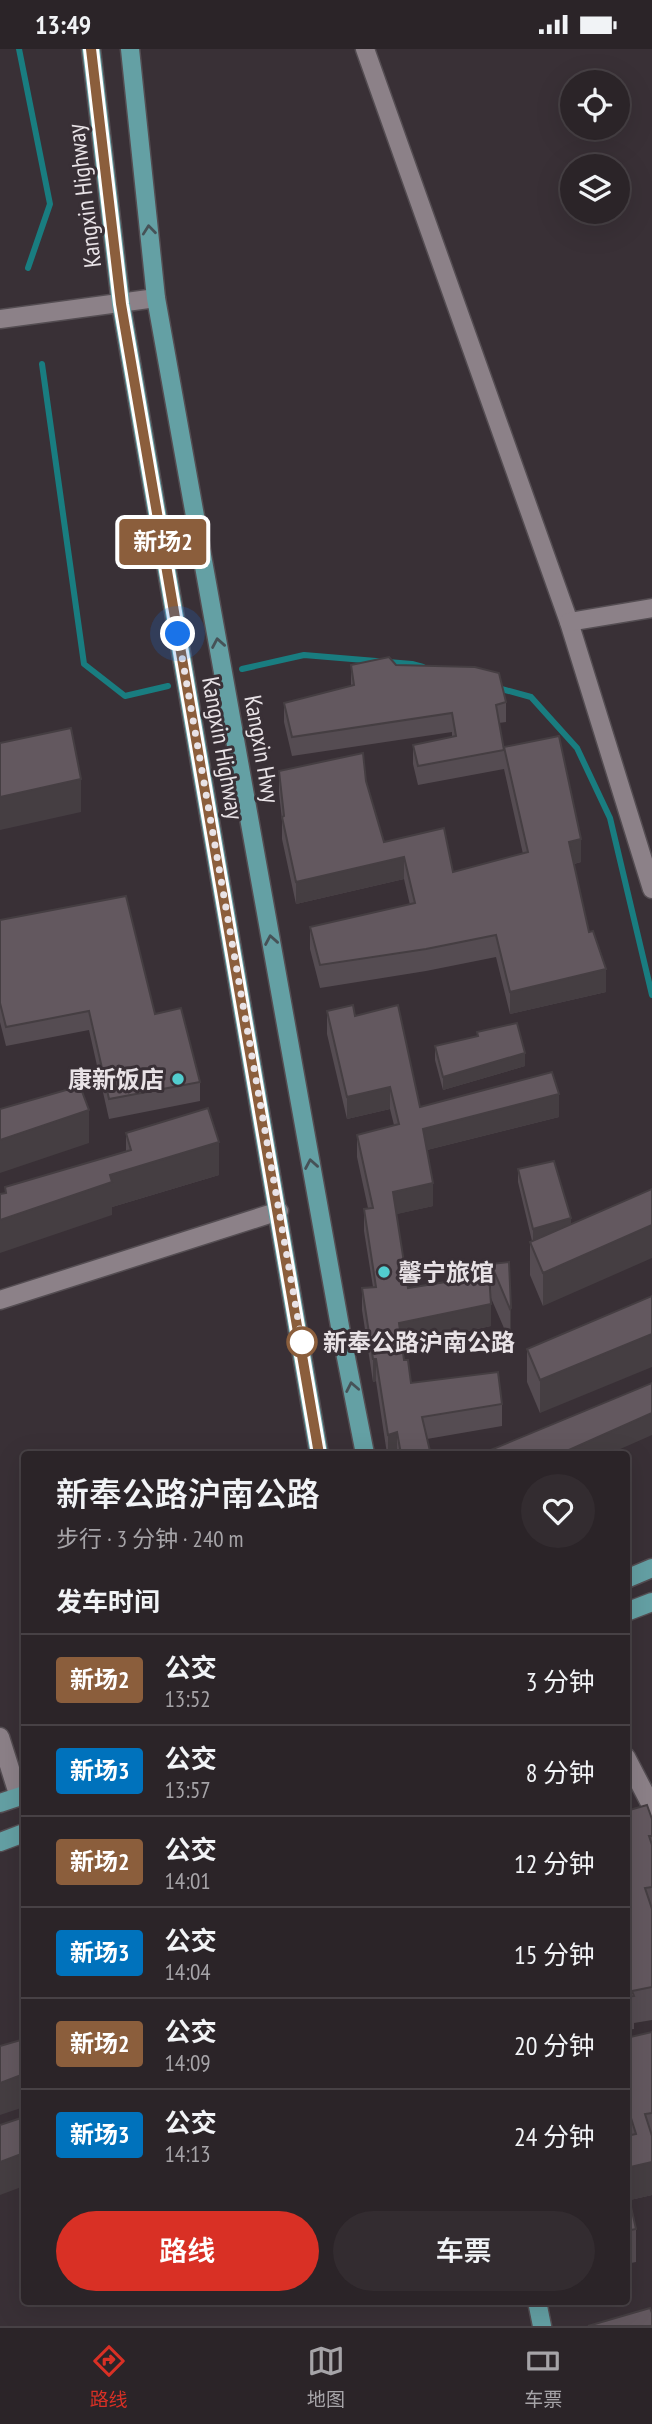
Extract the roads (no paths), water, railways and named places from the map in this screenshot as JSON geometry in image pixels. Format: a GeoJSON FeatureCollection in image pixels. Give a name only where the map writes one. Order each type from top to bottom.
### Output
{"type":"FeatureCollection","features":[{"type":"Feature","properties":{"kind":"main road","name":"Kangxin Highway"},"geometry":{"type":"LineString","coordinates":[[91,49],[121,304],[319,1451]]}},
{"type":"Feature","properties":{"kind":"main road","name":"Kangxin Hwy"},"geometry":{"type":"LineString","coordinates":[[130,49],[156,298],[364,1451]]}},
{"type":"Feature","properties":{"kind":"main road"},"geometry":{"type":"LineString","coordinates":[[630,1578],[652,1568]]}},
{"type":"Feature","properties":{"kind":"main road"},"geometry":{"type":"LineString","coordinates":[[630,1610],[652,1602]]}},
{"type":"Feature","properties":{"kind":"main road"},"geometry":{"type":"LineString","coordinates":[[0,1803],[21,1796]]}},
{"type":"Feature","properties":{"kind":"main road"},"geometry":{"type":"LineString","coordinates":[[0,1842],[21,1834]]}},
{"type":"Feature","properties":{"kind":"main road"},"geometry":{"type":"LineString","coordinates":[[538,2305],[542,2326]]}},
{"type":"Feature","properties":{"kind":"street"},"geometry":{"type":"LineString","coordinates":[[365,49],[569,622],[652,889]]}},
{"type":"Feature","properties":{"kind":"street"},"geometry":{"type":"LineString","coordinates":[[0,319],[156,298]]}},
{"type":"Feature","properties":{"kind":"street"},"geometry":{"type":"LineString","coordinates":[[569,622],[652,608]]}},
{"type":"Feature","properties":{"kind":"street"},"geometry":{"type":"LineString","coordinates":[[0,1300],[279,1211]]}},
{"type":"Feature","properties":{"kind":"street"},"geometry":{"type":"LineString","coordinates":[[0,1737],[21,1793]]}},
{"type":"Feature","properties":{"kind":"street"},"geometry":{"type":"LineString","coordinates":[[630,1766],[652,1807]]}},
{"type":"Feature","properties":{"kind":"waterway"},"geometry":{"type":"LineString","coordinates":[[19,49],[50,204],[28,268]]}},
{"type":"Feature","properties":{"kind":"waterway"},"geometry":{"type":"LineString","coordinates":[[42,364],[84,664],[125,696],[168,686]]}},
{"type":"Feature","properties":{"kind":"waterway"},"geometry":{"type":"LineString","coordinates":[[242,669],[304,655],[423,667]]}},
{"type":"Feature","properties":{"kind":"waterway"},"geometry":{"type":"LineString","coordinates":[[498,688],[531,697],[577,748],[610,818],[652,995]]}},
{"type":"Feature","properties":{"kind":"place","name":"康新饭店"},"geometry":{"type":"Point","coordinates":[178,1079]}},
{"type":"Feature","properties":{"kind":"place","name":"馨宁旅馆"},"geometry":{"type":"Point","coordinates":[384,1272]}},
{"type":"Feature","properties":{"kind":"place","name":"新奉公路沪南公路"},"geometry":{"type":"Point","coordinates":[302,1342]}}]}
